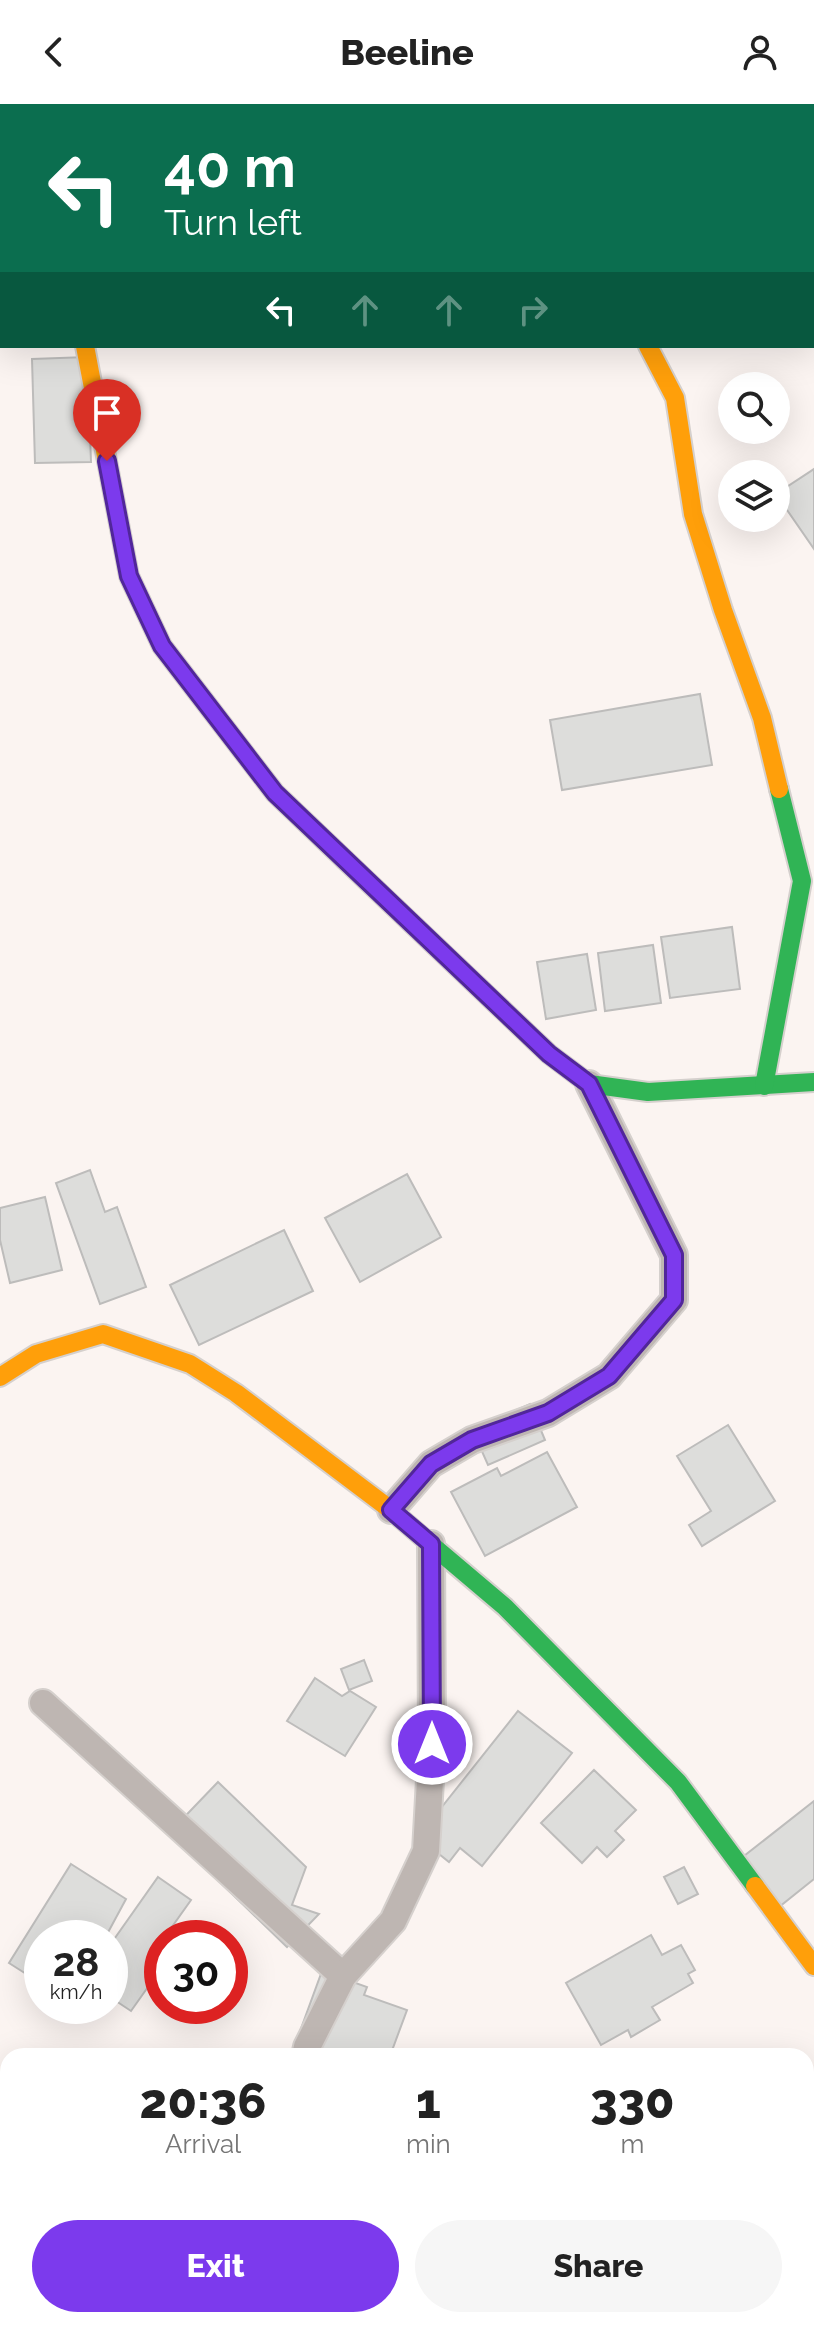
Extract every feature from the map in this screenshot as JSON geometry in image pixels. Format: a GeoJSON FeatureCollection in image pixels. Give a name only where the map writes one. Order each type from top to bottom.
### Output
{"type":"FeatureCollection","features":[{"type":"Feature","properties":{"kind":"street"},"geometry":{"type":"LineString","coordinates":[[85,348],[129,576],[162,646],[275,793],[549,1054],[589,1084],[674,1255],[674,1300],[609,1376],[548,1413],[472,1440],[431,1464],[391,1510]]}},
{"type":"Feature","properties":{"kind":"street"},"geometry":{"type":"LineString","coordinates":[[649,348],[675,398],[693,514],[762,718],[802,881],[764,1086]]}},
{"type":"Feature","properties":{"kind":"street"},"geometry":{"type":"LineString","coordinates":[[589,1084],[648,1092],[814,1082]]}},
{"type":"Feature","properties":{"kind":"street"},"geometry":{"type":"LineString","coordinates":[[0,1377],[36,1354],[103,1334],[190,1364],[236,1393],[391,1510],[505,1607],[678,1782],[811,1952]]}},
{"type":"Feature","properties":{"kind":"street"},"geometry":{"type":"LineString","coordinates":[[307,2048],[343,1976],[393,1921],[426,1851],[432,1744],[431,1544]]}},
{"type":"Feature","properties":{"kind":"street"},"geometry":{"type":"LineString","coordinates":[[43,1703],[343,1976]]}},
{"type":"Feature","properties":{"kind":"building"},"geometry":{"type":"Polygon","coordinates":[[[87,357],[91,462],[35,463],[32,359],[87,357]]]}},
{"type":"Feature","properties":{"kind":"building"},"geometry":{"type":"Polygon","coordinates":[[[814,469],[814,549],[790,514],[790,485],[814,469]]]}},
{"type":"Feature","properties":{"kind":"building"},"geometry":{"type":"Polygon","coordinates":[[[700,694],[712,765],[562,790],[550,720],[700,694]]]}},
{"type":"Feature","properties":{"kind":"building"},"geometry":{"type":"Polygon","coordinates":[[[732,927],[740,989],[670,998],[661,937],[732,927]]]}},
{"type":"Feature","properties":{"kind":"building"},"geometry":{"type":"Polygon","coordinates":[[[653,945],[661,1003],[605,1011],[598,953],[653,945]]]}},
{"type":"Feature","properties":{"kind":"building"},"geometry":{"type":"Polygon","coordinates":[[[587,954],[596,1010],[546,1019],[537,962],[587,954]]]}},
{"type":"Feature","properties":{"kind":"building"},"geometry":{"type":"Polygon","coordinates":[[[90,1170],[105,1212],[117,1207],[146,1287],[100,1304],[56,1183],[90,1170]]]}},
{"type":"Feature","properties":{"kind":"building"},"geometry":{"type":"Polygon","coordinates":[[[407,1174],[441,1237],[360,1282],[325,1218],[407,1174]]]}},
{"type":"Feature","properties":{"kind":"building"},"geometry":{"type":"Polygon","coordinates":[[[45,1197],[62,1270],[10,1283],[0,1240],[0,1208],[45,1197]]]}},
{"type":"Feature","properties":{"kind":"building"},"geometry":{"type":"Polygon","coordinates":[[[284,1230],[313,1291],[199,1345],[170,1285],[284,1230]]]}},
{"type":"Feature","properties":{"kind":"building"},"geometry":{"type":"Polygon","coordinates":[[[530,1404],[545,1440],[488,1465],[472,1429],[530,1404]]]}},
{"type":"Feature","properties":{"kind":"building"},"geometry":{"type":"Polygon","coordinates":[[[728,1425],[775,1501],[702,1546],[689,1525],[711,1511],[677,1456],[728,1425]]]}},
{"type":"Feature","properties":{"kind":"building"},"geometry":{"type":"Polygon","coordinates":[[[547,1452],[577,1507],[485,1556],[451,1492],[497,1468],[501,1476],[547,1452]]]}},
{"type":"Feature","properties":{"kind":"building"},"geometry":{"type":"Polygon","coordinates":[[[364,1660],[372,1681],[349,1690],[341,1669],[364,1660]]]}},
{"type":"Feature","properties":{"kind":"building"},"geometry":{"type":"Polygon","coordinates":[[[315,1678],[342,1696],[350,1691],[376,1707],[345,1756],[287,1721],[315,1678]]]}},
{"type":"Feature","properties":{"kind":"building"},"geometry":{"type":"Polygon","coordinates":[[[518,1711],[572,1753],[482,1866],[460,1848],[449,1862],[418,1837],[518,1711]]]}},
{"type":"Feature","properties":{"kind":"building"},"geometry":{"type":"Polygon","coordinates":[[[594,1770],[636,1810],[615,1831],[624,1840],[607,1857],[597,1847],[582,1863],[541,1823],[594,1770]]]}},
{"type":"Feature","properties":{"kind":"building"},"geometry":{"type":"Polygon","coordinates":[[[218,1782],[306,1867],[292,1905],[319,1914],[287,1947],[169,1833],[218,1782]]]}},
{"type":"Feature","properties":{"kind":"building"},"geometry":{"type":"Polygon","coordinates":[[[814,1801],[814,1879],[769,1915],[730,1867],[814,1801]]]}},
{"type":"Feature","properties":{"kind":"building"},"geometry":{"type":"Polygon","coordinates":[[[71,1864],[126,1899],[115,1920],[36,1920],[71,1864]]]}},
{"type":"Feature","properties":{"kind":"building"},"geometry":{"type":"Polygon","coordinates":[[[684,1867],[698,1894],[678,1904],[664,1877],[684,1867]]]}},
{"type":"Feature","properties":{"kind":"building"},"geometry":{"type":"Polygon","coordinates":[[[158,1877],[191,1900],[177,1920],[144,1920],[144,1993],[131,2011],[128,2009],[128,1920],[158,1877]]]}},
{"type":"Feature","properties":{"kind":"building"},"geometry":{"type":"Polygon","coordinates":[[[651,1935],[662,1955],[681,1945],[695,1970],[688,1974],[693,1983],[652,2007],[660,2020],[631,2037],[628,2030],[601,2045],[566,1983],[651,1935]]]}},
{"type":"Feature","properties":{"kind":"building"},"geometry":{"type":"Polygon","coordinates":[[[24,1939],[24,1973],[9,1963],[24,1939]]]}},
{"type":"Feature","properties":{"kind":"building"},"geometry":{"type":"Polygon","coordinates":[[[322,1971],[367,1987],[364,1995],[407,2010],[393,2048],[294,2048],[322,1971]]]}},
{"type":"Feature","properties":{"kind":"traffic: fast"},"geometry":{"type":"LineString","coordinates":[[764,1086],[802,881],[779,789]]}},
{"type":"Feature","properties":{"kind":"traffic: fast"},"geometry":{"type":"LineString","coordinates":[[345,860],[549,1054],[589,1084],[648,1092],[814,1082]]}},
{"type":"Feature","properties":{"kind":"traffic: fast"},"geometry":{"type":"LineString","coordinates":[[427,1541],[505,1607],[678,1782],[755,1886]]}},
{"type":"Feature","properties":{"kind":"traffic: slow"},"geometry":{"type":"LineString","coordinates":[[85,348],[129,576],[162,646],[275,793],[345,860]]}},
{"type":"Feature","properties":{"kind":"traffic: slow"},"geometry":{"type":"LineString","coordinates":[[649,348],[675,398],[693,514],[762,718],[779,789]]}},
{"type":"Feature","properties":{"kind":"traffic: slow"},"geometry":{"type":"LineString","coordinates":[[0,1377],[36,1354],[103,1334],[190,1364],[236,1393],[391,1510],[427,1541]]}},
{"type":"Feature","properties":{"kind":"traffic: slow"},"geometry":{"type":"LineString","coordinates":[[755,1886],[814,1966]]}},
{"type":"Feature","properties":{"kind":"route"},"geometry":{"type":"LineString","coordinates":[[107,461],[129,576],[162,646],[275,793],[549,1054],[589,1084],[674,1255],[674,1300],[609,1376],[548,1413],[472,1440],[431,1464],[391,1510],[431,1544],[432,1744]]}}]}
